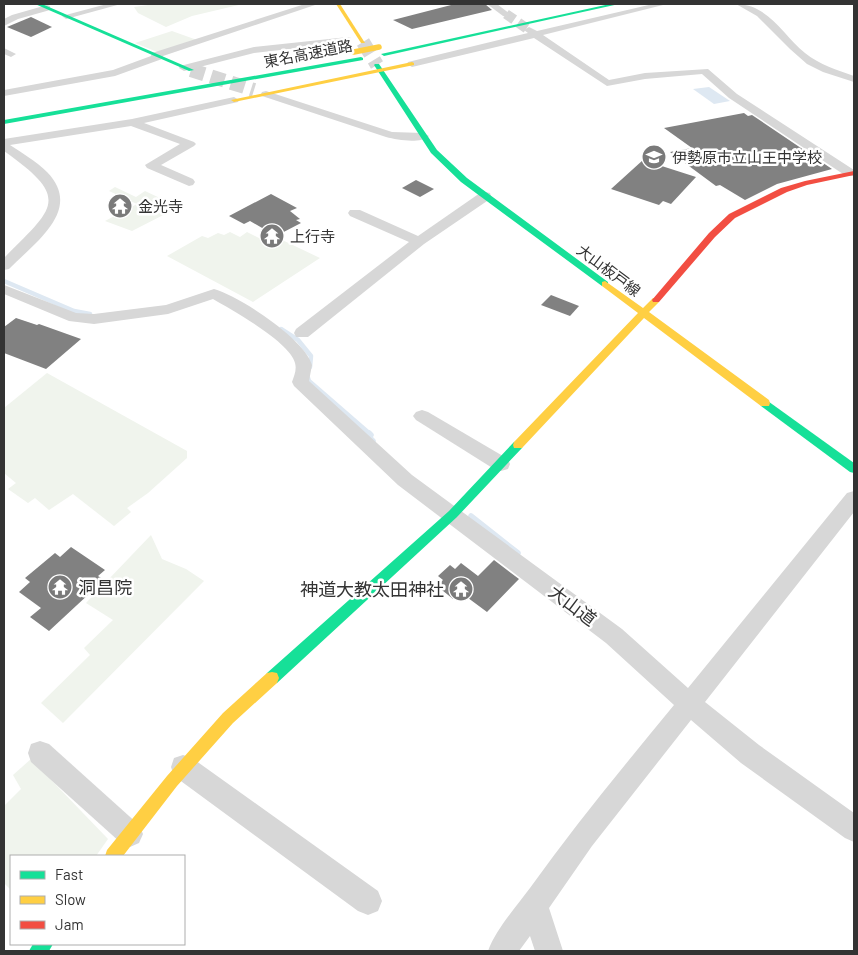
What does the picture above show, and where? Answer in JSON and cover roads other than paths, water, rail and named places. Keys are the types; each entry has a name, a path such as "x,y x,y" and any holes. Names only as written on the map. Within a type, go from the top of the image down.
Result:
{"main road":[{"path":"342,4 363,42"},
{"name":"東名高速道路","path":"382,50 582,4"},
{"name":"東名高速道路","path":"4,122 616,4"},
{"path":"43,6 188,69"},
{"name":"東名高速道路","path":"4,112 358,55"},
{"path":"234,100 379,68 412,64"},
{"name":"大山板戸線","path":"379,68 423,136 447,166 643,315 854,470"},
{"path":"254,90 266,94"},
{"path":"114,855 183,767 254,694 453,514 643,315 712,234 732,216 784,190 805,183 852,173"}],"street":[{"path":"66,16 117,4"},
{"path":"4,93 115,73 253,22 314,4"},
{"path":"491,4 506,14"},
{"path":"412,64 533,32 663,4"},
{"path":"740,4 758,11 788,44 811,62 854,79"},
{"path":"4,23 43,6"},
{"path":"533,32 607,83 645,76 704,71 733,96 852,173"},
{"path":"188,69 254,50 348,40"},
{"path":"266,94 390,135 403,137 423,136"},
{"path":"4,142 132,122 234,100"},
{"path":"132,122 190,144 151,165 189,182"},
{"path":"4,146 41,171 52,185 56,200 55,212 49,220 4,266"},
{"path":"295,339 419,242 485,196"},
{"path":"355,212 419,242"},
{"path":"4,289 74,318 94,319 168,309 214,294 295,339 304,369 300,382 390,467 453,514"},
{"path":"422,416 501,464"},
{"path":"502,951 583,836 854,498"},
{"name":"大山道","path":"453,514 614,636 688,703"},
{"path":"688,703 750,754 854,829"},
{"path":"40,753 130,834"},
{"path":"183,767 368,901"},
{"path":"534,904 550,951"}],"waterway":[{"path":"4,281 74,311 90,314"},
{"path":"281,329 298,340 311,356 310,367"},
{"path":"307,375 309,381 370,434"},
{"path":"370,434 369,437 373,441"},
{"path":"471,516 518,553"}],"tunnel":[{"path":"506,14 529,30"},
{"path":"363,42 377,65"},
{"path":"191,70 254,90"}],"place":[{"name":"伊勢原市立山王中学校","path":"654,157"},
{"name":"金光寺","path":"120,206"},
{"name":"上行寺","path":"272,236"},
{"name":"洞昌院","path":"60,587"},
{"name":"神道大教太田神社","path":"461,589"}]}
